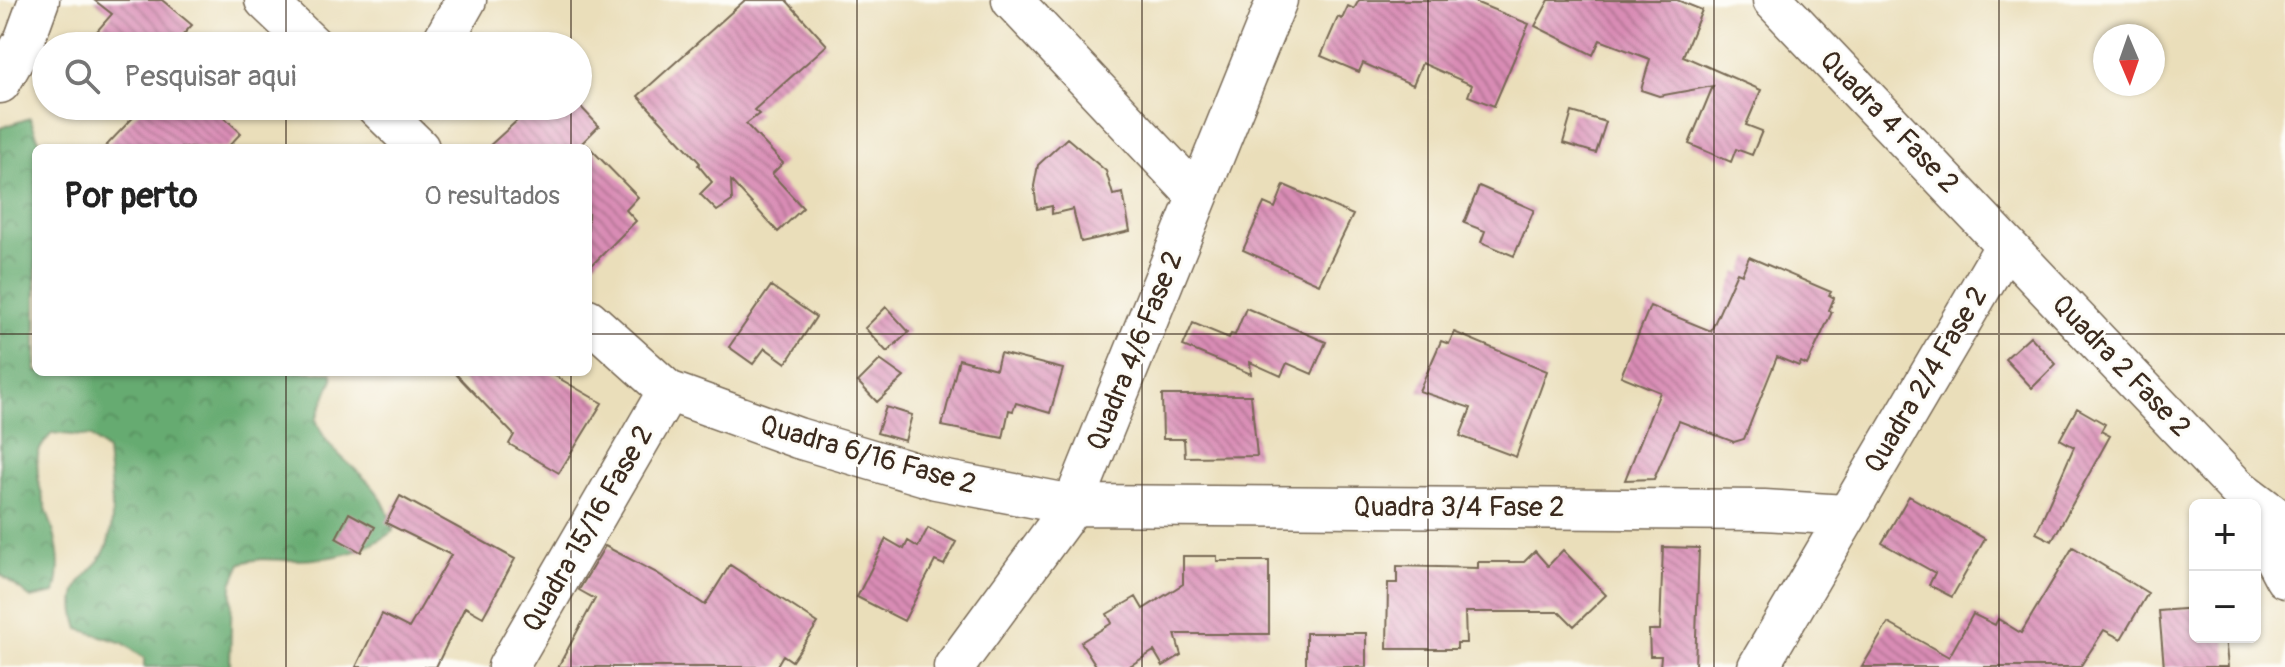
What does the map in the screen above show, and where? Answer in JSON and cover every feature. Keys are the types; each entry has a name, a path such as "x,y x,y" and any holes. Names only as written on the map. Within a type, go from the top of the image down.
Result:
{"street":[{"path":"0,83 24,41 39,0"},
{"path":"265,0 298,32"},
{"path":"448,32 466,0"},
{"path":"1012,0 1197,196"},
{"name":"Quadra 4/6 Fase 2","path":"954,667 1073,505 1277,0"},
{"name":"Quadra 4 Fase 2","path":"1773,0 2006,245"},
{"name":"Quadra 2 Fase 2","path":"2006,245 2240,499"},
{"name":"Quadra 2/4 Fase 2","path":"1758,667 2006,245"},
{"path":"592,323 668,391"},
{"name":"Quadra 6/16 Fase 2","path":"668,391 798,438 936,479 1073,505"},
{"name":"Quadra 15/16 Fase 2","path":"508,667 668,391"},
{"name":"Quadra 3/4 Fase 2","path":"1073,505 1764,510 1846,515"},
{"name":"Quadra 2 Fase 2","path":"2261,512 2285,524"},
{"name":"Quadra 2 Fase 2","path":"2261,533 2285,578"}],"green space":[{"path":"30,118 40,144 32,144 32,376 332,376 316,419 333,449 378,494 393,531 369,546 342,555 241,563 232,584 230,667 144,667 144,658 123,643 79,629 75,597 78,587 104,552 112,518 107,451 91,437 52,433 38,455 40,489 58,554 59,573 55,593 31,598 0,574 0,128"}],"building":[{"path":"94,0 162,0 192,25 186,32 96,32 112,14"},
{"path":"745,0 786,0 827,45 754,110 759,114 746,124 783,163 772,174 803,208 778,232 731,181 732,201 717,211 700,194 712,182 698,165 700,163 638,96"},
{"path":"1359,0 1470,0 1529,24 1494,106 1468,96 1472,85 1422,63 1413,85 1363,63 1359,72 1321,56 1338,17 1342,19 1348,6 1354,9"},
{"path":"1549,0 1677,0 1702,10 1683,56 1761,90 1746,125 1762,131 1752,155 1736,149 1731,162 1689,144 1713,86 1659,96 1641,90 1650,59 1600,40 1593,55 1535,26"},
{"path":"1572,112 1606,122 1596,153 1563,143"},
{"path":"592,119 599,126 581,144 491,144 518,120"},
{"path":"131,120 227,120 241,133 231,144 108,144"},
{"path":"1067,138 1106,171 1113,195 1123,193 1130,231 1081,242 1073,209 1052,214 1052,206 1037,209 1034,186 1038,165"},
{"path":"592,150 638,197 626,210 636,221 592,265"},
{"path":"1284,185 1353,215 1319,284 1243,250 1264,203 1275,208"},
{"path":"1479,186 1534,210 1514,256 1481,242 1485,231 1464,223"},
{"path":"1749,257 1831,292 1829,295 1834,298 1829,310 1832,312 1807,365 1801,362 1799,366 1777,357 1744,439 1734,442 1679,421 1654,479 1625,480 1660,392 1621,376 1650,306 1711,331 1737,272 1742,274"},
{"path":"771,286 816,317 786,363 765,348 753,364 729,347"},
{"path":"886,307 909,332 887,352 865,328"},
{"path":"1246,308 1326,342 1312,374 1287,363 1281,376 1250,362 1251,374 1183,346 1193,323 1229,338 1231,334 1235,335"},
{"path":"1454,332 1547,371 1516,457 1460,436 1471,408 1419,391 1441,341 1449,344"},
{"path":"2030,336 2056,364 2032,388 2005,359"},
{"path":"1000,353 1063,369 1050,413 1016,403 1013,411 1009,410 1003,438 942,426 959,359 996,369"},
{"path":"880,360 904,377 877,402 858,382"},
{"path":"458,376 555,376 602,403 559,473 509,444 514,435"},
{"path":"1162,395 1251,395 1257,456 1185,457 1184,439 1163,439"},
{"path":"886,407 912,415 905,441 877,433"},
{"path":"2077,408 2105,424 2101,431 2110,436 2052,541 2036,533 2074,447 2060,439"},
{"path":"400,496 515,559 483,617 465,607 436,667 356,667 382,614 409,628 451,555 386,523"},
{"path":"1909,496 1985,539 1952,597 1929,585 1935,573 1882,543"},
{"path":"349,513 375,527 361,552 336,538"},
{"path":"928,528 956,542 944,565 935,561 904,621 857,597 886,539 904,549 908,541 918,547"},
{"path":"605,546 657,573 705,605 730,565 818,623 792,661 783,655 776,667 558,667 595,599 579,590"},
{"path":"1663,547 1699,548 1695,667 1660,667 1661,656 1650,656 1649,630 1660,630"},
{"path":"2073,547 2148,593 2121,639 2104,630 2080,667 1862,667 1888,623 1949,657 1973,614 1995,625 1998,619 2021,633"},
{"path":"1563,550 1606,595 1574,626 1560,612 1465,612 1466,643 1457,643 1457,649 1387,649 1388,583 1397,583 1397,566 1478,568 1478,562 1524,562 1535,551 1548,566"},
{"path":"1183,556 1217,556 1217,561 1269,561 1269,634 1175,634 1181,655 1163,666 1154,651 1128,667 1097,667 1081,642 1112,623 1107,614 1136,597 1143,609 1183,584"},
{"path":"2189,608 2189,643 2226,643 2228,667 2164,667 2159,611"},
{"path":"1306,633 1366,633 1366,667 1306,667"}]}
